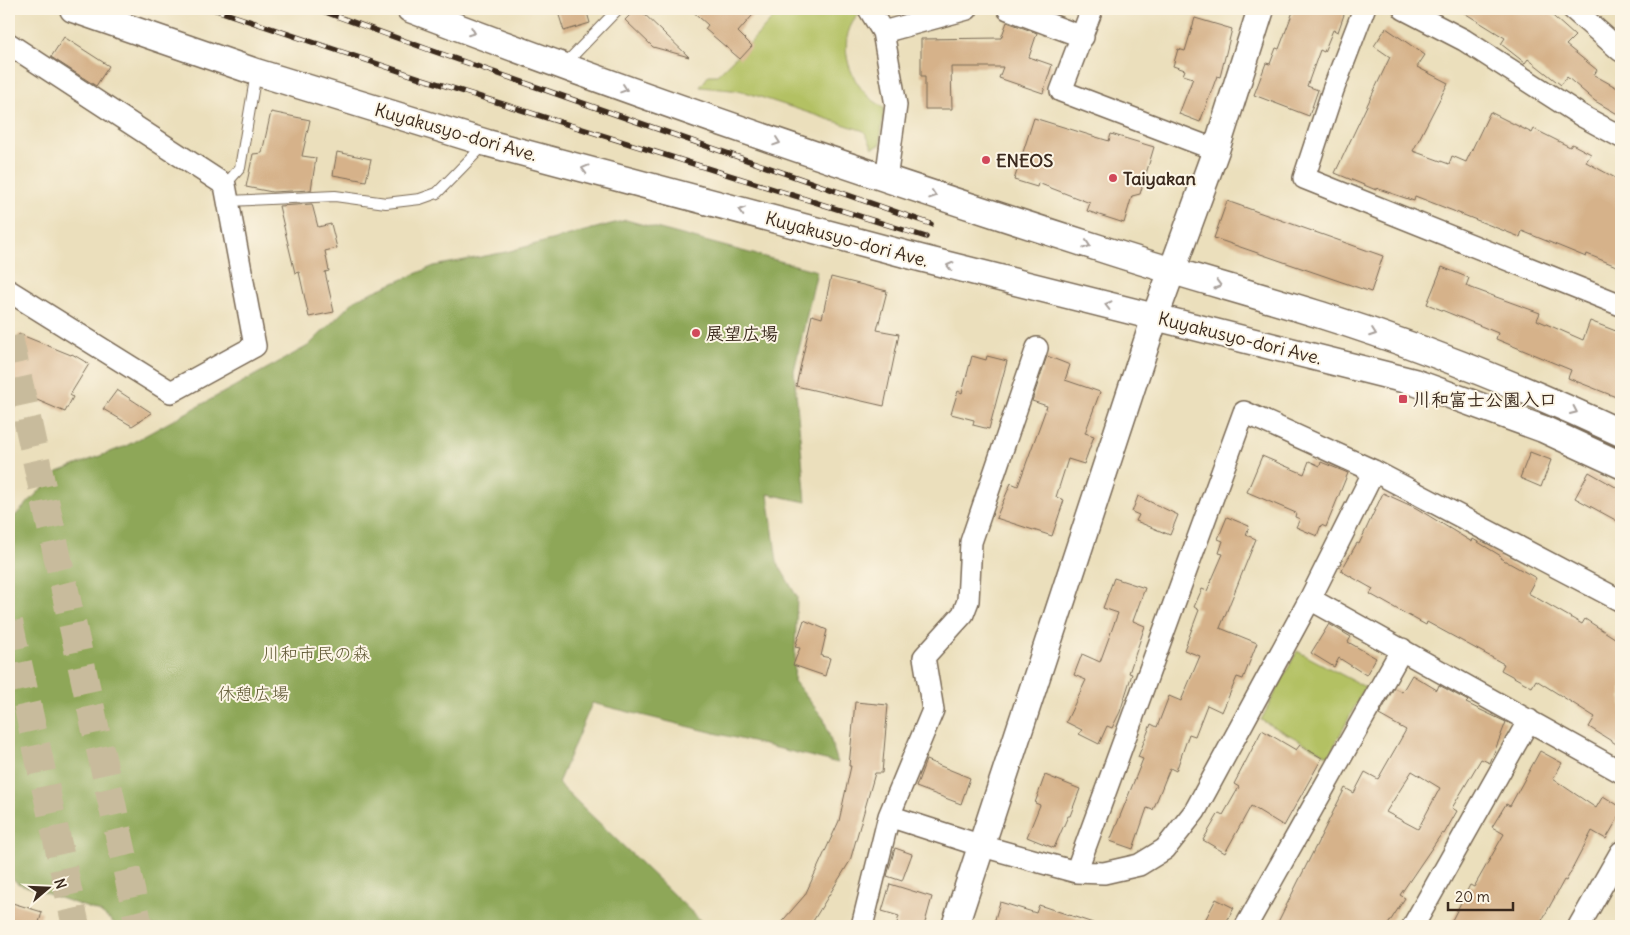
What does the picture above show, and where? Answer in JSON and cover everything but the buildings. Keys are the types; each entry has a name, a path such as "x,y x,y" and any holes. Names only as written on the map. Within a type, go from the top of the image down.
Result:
{"street":[{"name":"Kuyakusyo-dori Ave.","path":"73,9 256,72 487,143 910,256 1414,382 1543,430 1621,465"},
{"path":"410,9 562,67 886,180 1171,272 1323,315 1438,356 1566,408 1621,434"},
{"path":"869,9 883,32 896,105 886,180"},
{"path":"883,32 968,9"},
{"path":"1008,9 1083,37"},
{"path":"1092,9 1061,91 1216,150"},
{"path":"955,926 1155,316 1216,150 1262,9"},
{"path":"1364,9 1333,90 1304,178 1555,276 1621,305"},
{"path":"1404,9 1464,40 1582,116 1621,137"},
{"path":"1573,9 1621,51"},
{"path":"9,44 227,193 255,346 171,392 9,291"},
{"path":"862,926 889,816 932,710 924,657 928,649 963,614 968,602 971,542 1037,348"},
{"path":"1076,872 1244,412 1374,471 1621,601"},
{"path":"889,816 982,846 1076,872 1104,874 1139,865 1165,848 1195,811 1310,599 1374,471"},
{"path":"1310,599 1621,772"},
{"path":"1246,926 1402,649"},
{"path":"1413,926 1529,720"},
{"path":"1579,926 1621,852"}],"lane":[{"path":"562,67 618,9"},
{"path":"256,72 240,168 227,193 335,196 386,204 420,199 437,193 487,143"}],"green space":[{"path":"781,9 856,9 859,14 852,23 848,33 846,43 847,54 849,64 858,84 867,95 884,108 880,145 873,148 864,131 742,91 700,87 709,75 717,75"},
{"name":"川和市民の森","path":"626,220 817,271 794,371 806,502 768,494 777,562 797,597 794,681 824,719 838,763 592,703 558,783 706,926 118,926 100,912 17,883 9,874 9,522 58,472 126,446 308,346 356,299 434,266 506,252"},
{"path":"1297,651 1365,687 1329,756 1261,720"}],"tunnel":[{"path":"9,337 139,926"},
{"path":"9,622 76,926"}],"railway":[{"path":"213,9 420,78 926,237"},
{"path":"317,9 931,224"}],"place":[{"name":"ENEOS","path":"986,160"},
{"name":"Taiyakan","path":"1113,178"},
{"name":"展望広場","path":"696,333"},
{"name":"川和富士公園入口","path":"1403,399"}],"park label":[{"name":"休憩広場","path":"253,693"}]}
